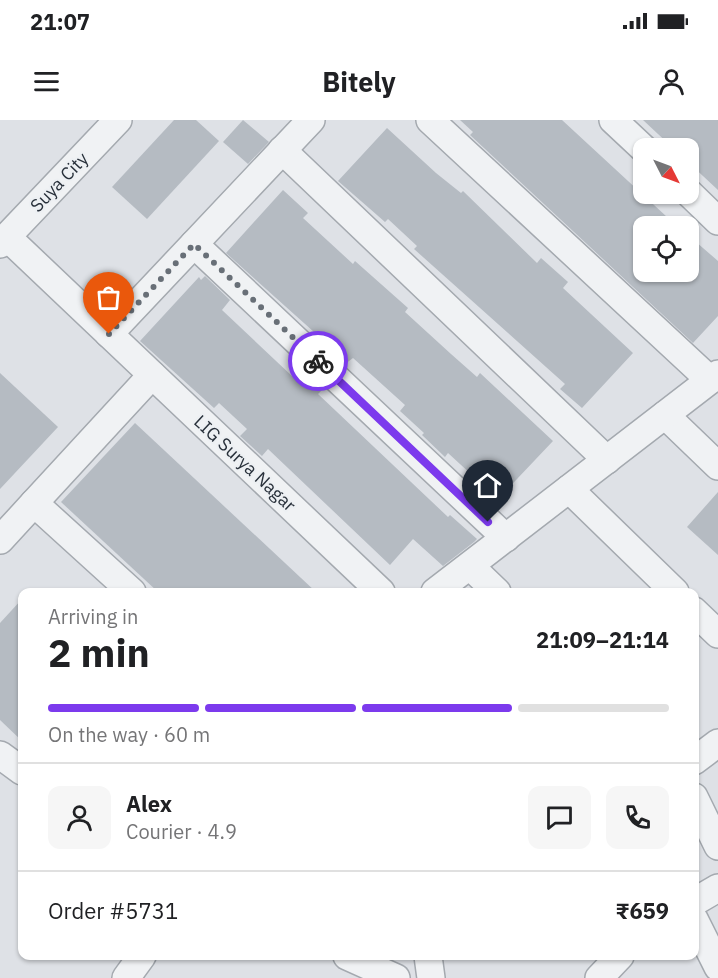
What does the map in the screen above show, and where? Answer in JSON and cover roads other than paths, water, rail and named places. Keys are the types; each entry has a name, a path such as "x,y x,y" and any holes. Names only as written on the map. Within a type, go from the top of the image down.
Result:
{"street":[{"path":"109,334 311,120"},
{"path":"430,120 714,377 440,588"},
{"path":"613,120 633,139"},
{"name":"Suya City","path":"3,240 104,125"},
{"path":"282,150 607,460"},
{"path":"699,203 718,221"},
{"name":"LIG Surya Nagar","path":"3,240 109,334 377,588"},
{"path":"194,244 506,538"},
{"path":"0,540 152,375"},
{"path":"665,415 718,466"},
{"path":"570,489 671,588"},
{"path":"34,503 128,588"},
{"path":"470,566 493,588"},
{"path":"699,616 718,634"},
{"path":"699,757 718,743"},
{"path":"0,755 18,768"},
{"path":"699,807 718,846"},
{"path":"699,899 718,888"},
{"path":"699,929 718,967"},
{"path":"126,978 139,960"},
{"path":"356,960 396,978"},
{"path":"429,960 431,978"},
{"path":"599,978 616,960"}]}
